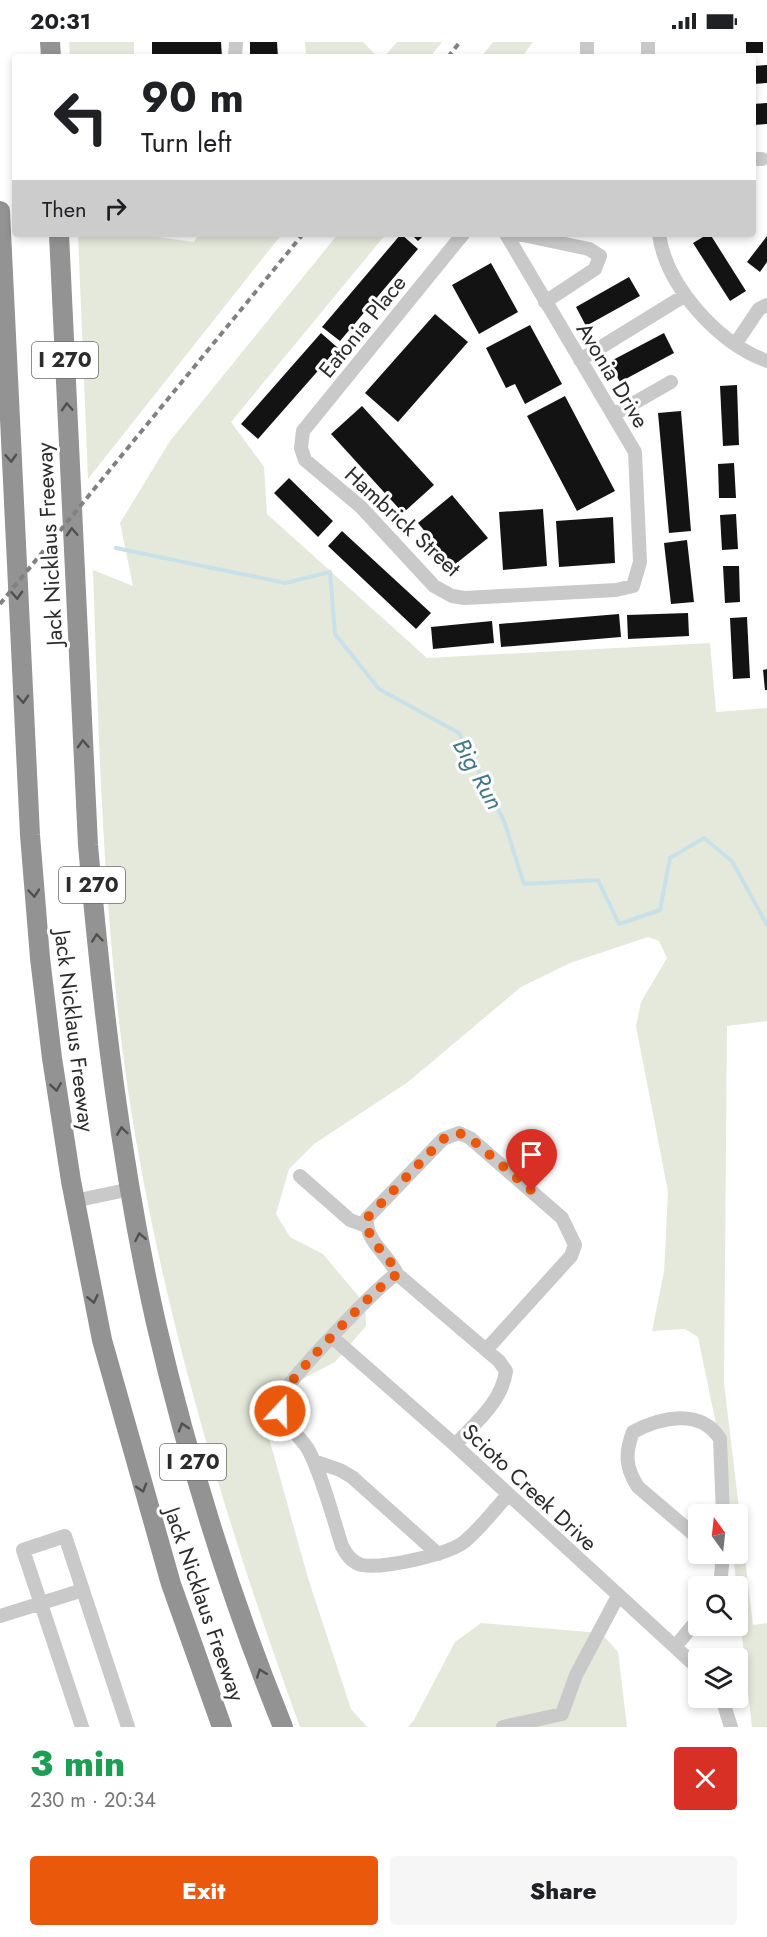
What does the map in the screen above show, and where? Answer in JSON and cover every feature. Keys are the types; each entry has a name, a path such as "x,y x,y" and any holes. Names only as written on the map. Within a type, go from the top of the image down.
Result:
{"highway":[{"name":"Jack Nicklaus Freeway","path":"0,211 31,857 52,1058 74,1201 102,1340 136,1470 171,1584 222,1727"},
{"name":"Jack Nicklaus Freeway","path":"59,237 88,845 102,988 131,1189 156,1322 177,1407 226,1574 283,1727"}],"street":[{"name":"Eatonia Place","path":"301,448 303,431 461,237"},
{"name":"Avonia Drive","path":"508,237 635,452 639,562 633,586"},
{"path":"532,237 590,249 600,256 595,269 545,302"},
{"path":"659,237 661,248 684,296 696,310 736,343 767,361"},
{"path":"580,360 684,296"},
{"path":"736,343 759,309 767,305"},
{"path":"613,415 671,382"},
{"name":"Hambrick Street","path":"301,448 305,460 361,507 435,586 452,596 465,598 616,591 633,586"},
{"path":"455,1445 497,1398 504,1386 506,1371 486,1350 398,1274 392,1262 369,1234 366,1226 367,1218 443,1139 459,1133 470,1138 562,1218 575,1245 571,1256 486,1350"},
{"path":"300,1176 350,1220 366,1226"},
{"path":"74,1201 131,1189"},
{"path":"398,1274 332,1337 286,1389 281,1401 280,1411 308,1448 314,1461 342,1546 354,1562 362,1565 382,1565 438,1554 464,1541 508,1495"},
{"name":"Scioto Creek Drive","path":"332,1337 455,1445 688,1659"},
{"path":"688,1530 638,1487 631,1476 626,1451 633,1432 663,1419 700,1420 714,1429 720,1439 723,1504"},
{"path":"314,1461 340,1470 351,1477 438,1554"},
{"path":"82,1727 23,1550 65,1536 128,1727"},
{"path":"0,1616 83,1590"},
{"path":"503,1727 563,1720 576,1675 618,1596"},
{"path":"675,1647 688,1631"},
{"path":"725,1708 731,1727"}],"shaded area":[{"path":"69,42 134,42 134,54 70,54"},
{"path":"305,42 363,42 375,54 306,54"},
{"path":"397,42 442,42 432,54 387,54"},
{"path":"493,42 533,42 524,54 483,54"},
{"path":"78,237 157,237 194,242 197,237 280,237 88,479"},
{"path":"336,237 384,237 231,422 264,467 267,514 427,658 710,643 716,712 767,708 767,1021 727,1026 724,1383 738,1504 727,1504 720,1444 698,1337 685,1329 652,1331 664,1272 668,1192 636,1026 641,1002 667,958 659,941 648,937 570,963 521,987 408,1082 314,1144 289,1169 276,1214 290,1237 323,1254 365,1304 366,1326 335,1362 259,1402 308,1578 351,1709 367,1727 300,1727 221,1493 177,1334 158,1253 128,1091 113,961 103,831 93,570 133,586 120,523 170,441"},
{"path":"734,1564 746,1564 747,1576 735,1576"},
{"path":"748,1583 753,1625 767,1623 767,1727 752,1727 748,1691 748,1648 743,1648 742,1636 748,1636"},
{"path":"481,1623 601,1633 618,1652 627,1727 408,1727 414,1720 455,1642"}],"building":[{"path":"152,42 221,42 222,54 152,54"},
{"path":"250,42 277,42 278,54 250,54"},
{"path":"746,42 763,42 763,53 746,53"},
{"path":"767,65 767,83 756,84 756,66"},
{"path":"767,103 767,124 756,125 756,104"},
{"path":"767,236 767,262 760,272 747,262"},
{"path":"398,237 404,237 418,249 340,341 322,327"},
{"path":"703,237 712,237 746,291 730,301 693,243"},
{"path":"491,263 518,312 479,334 452,285"},
{"path":"629,277 640,296 586,326 576,307"},
{"path":"435,314 468,342 398,422 365,393"},
{"path":"530,325 562,384 525,404 515,384 506,388 486,348"},
{"path":"321,333 338,348 258,439 241,424"},
{"path":"664,333 674,353 620,382 609,362"},
{"path":"737,385 739,445 723,446 720,386"},
{"path":"565,396 615,491 577,511 527,416"},
{"path":"362,406 434,485 403,513 331,434"},
{"path":"681,411 691,531 669,533 658,413"},
{"path":"734,463 736,498 719,498 718,464"},
{"path":"289,478 333,521 318,537 274,493"},
{"path":"452,495 488,538 453,566 418,523"},
{"path":"543,509 547,566 503,570 499,512"},
{"path":"736,514 738,549 722,550 720,515"},
{"path":"613,517 615,563 559,567 556,521"},
{"path":"342,531 431,613 416,629 328,546"},
{"path":"687,540 694,602 671,604 664,543"},
{"path":"723,566 739,566 740,602 725,603"},
{"path":"688,613 689,636 628,639 627,615"},
{"path":"619,614 621,637 501,647 499,624"},
{"path":"747,617 750,678 733,679 730,618"},
{"path":"492,621 494,643 433,649 431,627"},
{"path":"767,669 767,690 765,690 763,670"}],"waterway":[{"name":"Big Run","path":"116,548 285,583 330,572 335,634 379,689 459,733 504,821 524,884 598,880 619,924 660,910 670,858 704,838 732,861 767,925"}],"railway":[{"path":"450,54 460,42"},
{"path":"0,604 301,237"}],"route":[{"path":"280,1411 286,1389 332,1337 392,1277 398,1274 392,1262 369,1234 366,1226 367,1218 443,1139 459,1133 470,1138 532,1191"}]}
